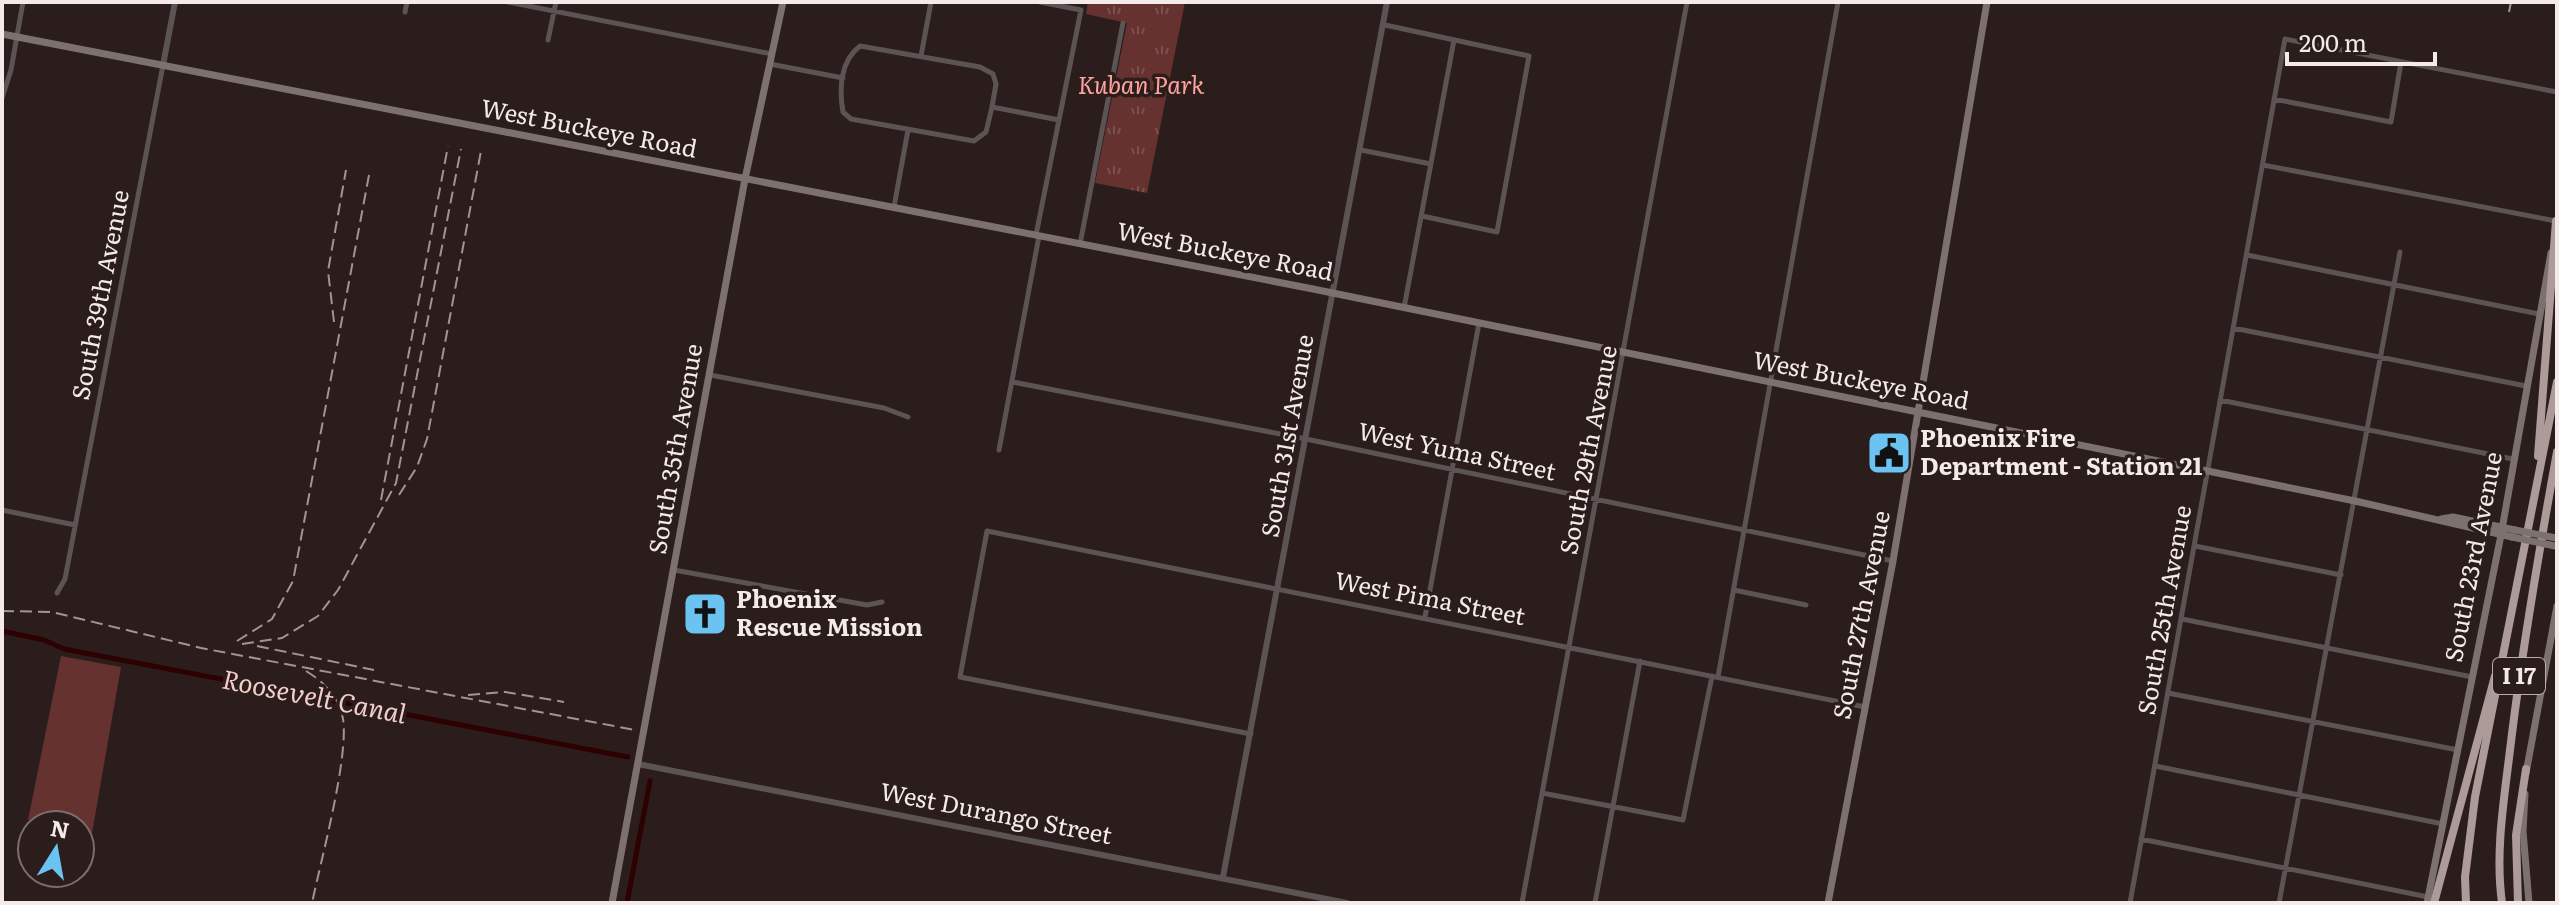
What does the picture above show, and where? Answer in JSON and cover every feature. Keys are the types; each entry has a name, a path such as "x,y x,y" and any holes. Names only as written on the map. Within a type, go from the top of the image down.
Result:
{"highway":[{"path":"2536,492 2557,220"},
{"name":"I 17","path":"2466,903 2470,829 2557,382"},
{"name":"I 17","path":"2502,903 2501,832 2514,722 2530,598 2557,452"},
{"path":"2430,901 2490,688 2505,653"},
{"path":"2518,903 2516,835 2520,792 2526,769"}],"main road":[{"name":"South 35th Avenue","path":"612,903 745,179 783,2"},
{"name":"South 27th Avenue","path":"1828,903 1893,561 1987,2"},
{"name":"West Buckeye Road","path":"2,34 1333,293 2439,519 2453,517 2556,542"},
{"name":"South 23rd Avenue","path":"2430,901 2557,220"},
{"path":"2529,903 2523,831 2526,769 2557,606"}],"street":[{"path":"2,98 23,2"},
{"name":"South 39th Avenue","path":"57,593 65,579 175,2"},
{"path":"405,12 407,2"},
{"path":"508,2 772,54"},
{"path":"548,40 556,2"},
{"path":"920,57 931,2"},
{"path":"999,450 1081,10 1040,2"},
{"name":"South 31st Avenue","path":"1223,877 1387,2"},
{"name":"South 29th Avenue","path":"1522,903 1687,2"},
{"path":"1542,793 1683,820 1734,590 1838,2"},
{"path":"1080,244 1123,23"},
{"path":"1385,25 1529,56 1497,232 1422,216"},
{"name":"South 25th Avenue","path":"2130,903 2285,39 2401,62"},
{"path":"1404,308 1454,40"},
{"path":"860,46 920,57 980,67 993,74 996,84 986,132 974,141 851,119 843,112 843,78 849,54 860,46"},
{"path":"2274,99 2391,122 2401,62 2557,92"},
{"path":"770,64 843,78"},
{"path":"992,107 1059,120"},
{"path":"894,207 908,130"},
{"path":"1361,150 1431,164"},
{"path":"2263,165 2557,220"},
{"path":"2279,903 2400,252"},
{"path":"2247,255 2539,314"},
{"path":"1425,617 1479,323"},
{"path":"2233,328 2526,386"},
{"path":"710,375 884,408 908,417"},
{"name":"West Yuma Street","path":"1013,382 1306,439 1893,561"},
{"path":"2220,400 2513,459"},
{"path":"2,510 75,525"},
{"name":"West Pima Street","path":"1251,734 960,677 987,531 1276,586 1865,707"},
{"path":"2195,546 2341,575"},
{"path":"674,570 867,605 882,602"},
{"path":"1734,590 1806,605"},
{"path":"2182,619 2472,677"},
{"path":"1595,903 1640,661"},
{"path":"2168,693 2458,750"},
{"name":"West Durango Street","path":"638,764 1347,903"},
{"path":"2155,766 2443,824"},
{"path":"2141,839 2430,901"}],"green space":[{"name":"Kuban Park","path":"1088,2 1185,2 1147,193 1095,183 1127,23 1086,14"},
{"path":"61,656 121,667 96,810 30,809"}],"waterway":[{"name":"Roosevelt Canal","path":"2,631 44,640 64,649 628,757"},
{"name":"Roosevelt Canal","path":"627,903 650,781"}],"railway":[{"path":"2509,12 2511,2"},
{"path":"381,500 448,146"},
{"path":"242,644 282,638 318,616 338,590 396,483 461,149"},
{"path":"399,495 417,467 427,439 481,151"},
{"path":"334,322 328,271 346,170"},
{"path":"237,641 272,619 293,581 369,175"},
{"path":"2,611 52,612 201,648 635,730"},
{"path":"257,646 374,670"},
{"path":"306,671 325,685 334,697 341,711 344,736 338,783 312,903"},
{"path":"468,695 505,692 564,702"}],"place":[{"name":"Phoenix Fire Department - Station 21","path":"1889,453"},
{"name":"Phoenix Rescue Mission","path":"705,614"}]}
